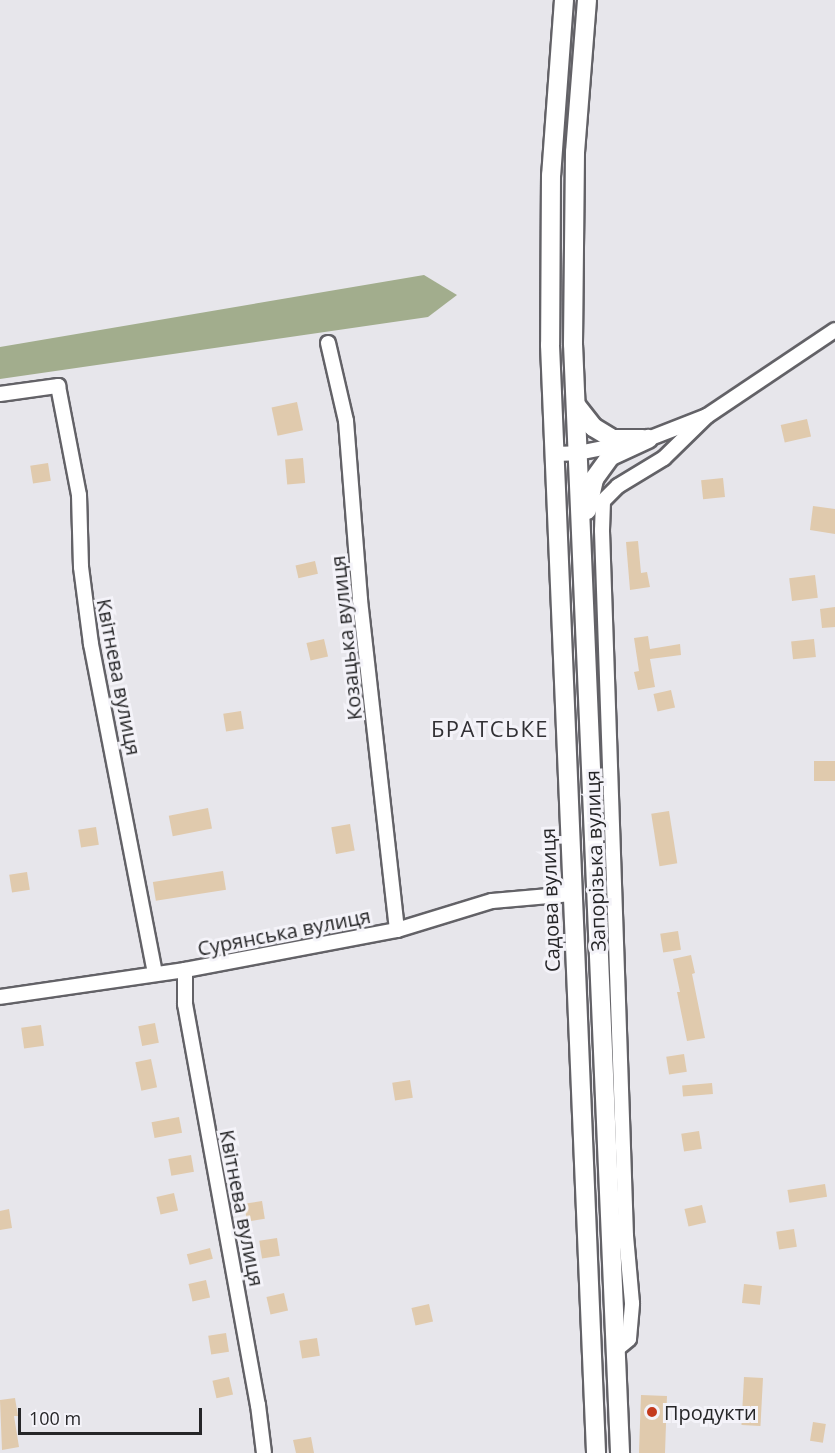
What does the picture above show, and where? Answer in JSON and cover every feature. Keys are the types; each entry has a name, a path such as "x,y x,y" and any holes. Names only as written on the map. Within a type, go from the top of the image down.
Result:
{"main road":[{"name":"Садова вулиця","path":"564,0 551,175 550,345 596,1453"},
{"path":"586,0 575,152 573,344 620,1453"},
{"path":"576,405 593,427 613,439 648,439"},
{"path":"582,534 594,479 611,456 648,439"}],"street":[{"path":"554,454 578,448 648,439 707,416 835,330"},
{"name":"Козацька вулиця","path":"328,343 346,421 360,600 397,930"},
{"name":"Квітнева вулиця","path":"0,394 57,386 79,495 81,567 90,644 155,973"},
{"name":"Запорізька вулиця","path":"615,1350 629,1339 632,1304 626,1224 602,530 603,501 618,486 664,458 707,416"},
{"name":"Сурянська вулиця","path":"0,997 185,970 397,930 492,901 572,894"},
{"name":"Квітнева вулиця","path":"185,970 185,1004 241,1306 264,1453"}],"green space":[{"path":"424,275 457,295 428,317 0,379 0,347"}],"building":[{"path":"297,402 303,430 278,436 272,407"},
{"path":"807,419 811,437 785,443 781,425"},
{"path":"303,458 305,483 287,484 285,460"},
{"path":"48,463 51,481 33,484 30,466"},
{"path":"723,478 725,497 703,499 701,480"},
{"path":"813,506 835,509 835,534 810,530"},
{"path":"638,541 641,573 647,572 650,587 630,590 626,542"},
{"path":"315,561 318,574 298,578 296,565"},
{"path":"815,575 818,598 792,601 789,578"},
{"path":"835,607 835,627 822,628 820,609"},
{"path":"648,636 650,649 680,644 681,655 650,659 655,687 638,690 634,672 639,671 634,638"},
{"path":"324,639 328,657 311,661 306,643"},
{"path":"814,639 816,657 793,659 791,641"},
{"path":"671,690 675,708 658,712 653,694"},
{"path":"241,711 244,729 226,732 223,714"},
{"path":"814,761 835,761 835,781 814,781"},
{"path":"208,808 212,829 173,836 169,816"},
{"path":"669,811 677,863 660,866 651,814"},
{"path":"350,824 355,851 336,854 331,827"},
{"path":"96,827 99,845 81,848 78,830"},
{"path":"223,871 226,890 156,901 153,882"},
{"path":"27,872 30,890 12,893 9,875"},
{"path":"678,931 681,950 663,953 660,934"},
{"path":"691,955 695,973 692,974 705,1038 687,1041 673,959"},
{"path":"155,1023 159,1043 142,1046 138,1026"},
{"path":"41,1025 44,1046 24,1049 21,1028"},
{"path":"684,1054 687,1072 669,1075 666,1057"},
{"path":"151,1059 157,1087 141,1091 135,1062"},
{"path":"410,1080 413,1098 395,1101 392,1083"},
{"path":"712,1083 713,1094 683,1097 682,1086"},
{"path":"179,1117 182,1133 155,1138 152,1122"},
{"path":"699,1131 702,1149 684,1152 681,1134"},
{"path":"191,1155 194,1172 171,1176 168,1159"},
{"path":"825,1184 827,1197 790,1203 787,1190"},
{"path":"174,1193 178,1211 161,1215 156,1197"},
{"path":"262,1201 265,1219 247,1222 244,1204"},
{"path":"702,1205 706,1223 689,1227 684,1209"},
{"path":"9,1209 12,1228 0,1230 0,1211"},
{"path":"794,1229 797,1247 779,1250 776,1232"},
{"path":"277,1238 280,1256 262,1259 259,1241"},
{"path":"210,1248 213,1259 190,1265 187,1254"},
{"path":"206,1280 210,1298 193,1302 188,1284"},
{"path":"744,1284 762,1286 760,1305 742,1303"},
{"path":"284,1293 288,1311 271,1315 266,1297"},
{"path":"429,1304 433,1322 416,1326 411,1308"},
{"path":"226,1333 229,1352 211,1355 208,1336"},
{"path":"317,1338 320,1356 302,1359 299,1341"},
{"path":"229,1377 233,1395 216,1398 212,1381"},
{"path":"744,1377 763,1378 760,1426 741,1425"},
{"path":"641,1395 667,1396 665,1453 639,1453"},
{"path":"15,1398 18,1416 14,1416 19,1447 2,1450 0,1400"},
{"path":"813,1422 826,1424 823,1443 810,1441"},
{"path":"311,1437 314,1453 296,1453 293,1440"}],"place":[{"name":"Продукти","path":"652,1412"}],"district":[{"name":"БРАТСЬКЕ","path":"490,729"}]}
